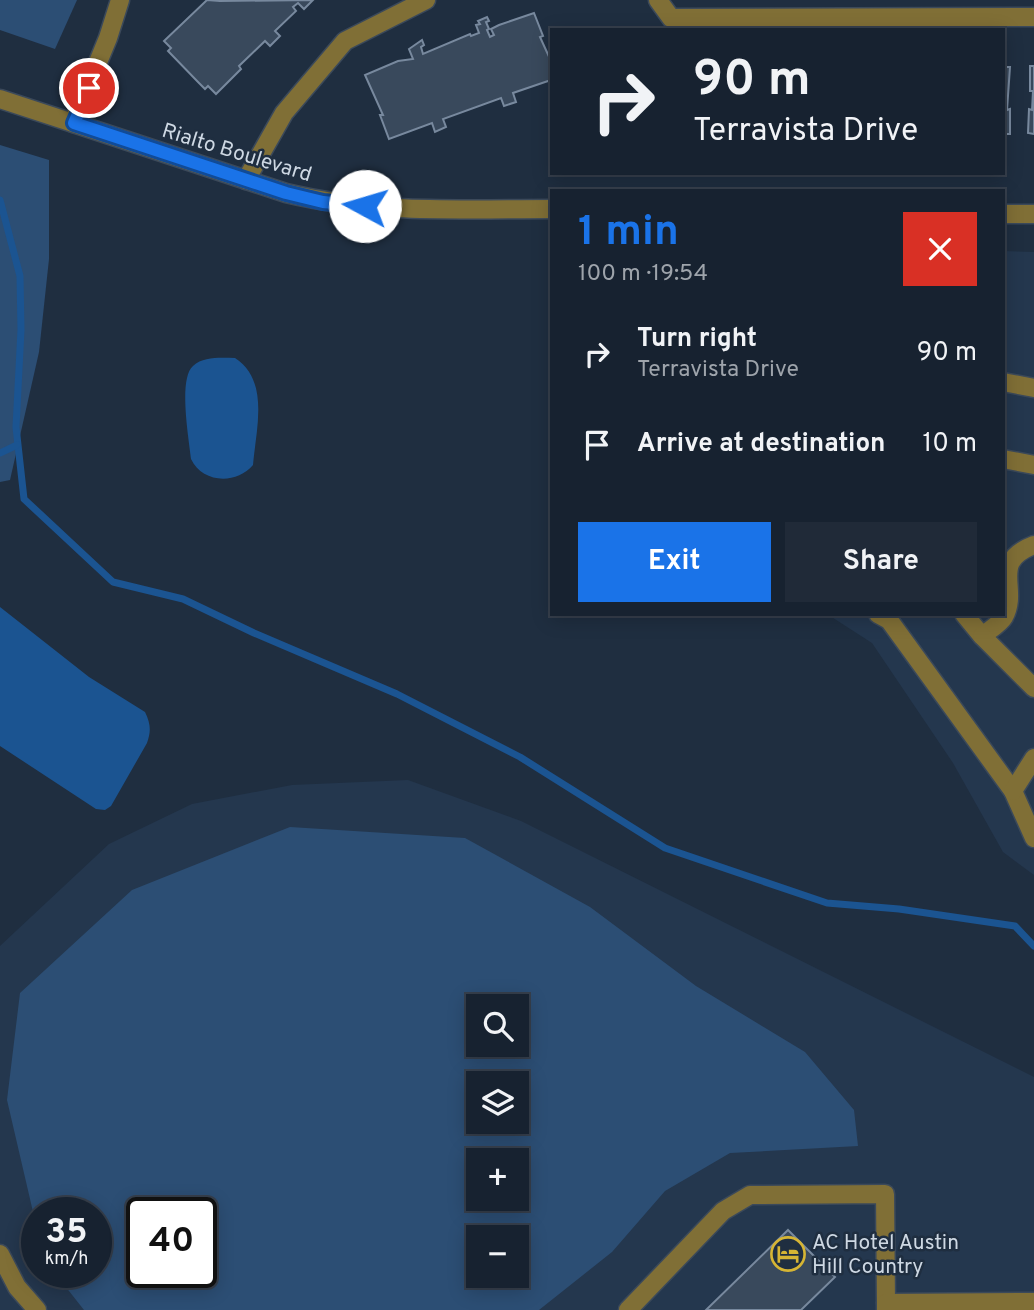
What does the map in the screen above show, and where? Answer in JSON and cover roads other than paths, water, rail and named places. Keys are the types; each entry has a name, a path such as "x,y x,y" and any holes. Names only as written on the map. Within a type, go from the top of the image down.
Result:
{"street":[{"path":"74,123 120,0"},
{"path":"246,180 284,113 345,41 426,0"},
{"path":"658,0 671,18 803,24 1034,17"},
{"name":"Rialto Boulevard","path":"0,99 246,180 323,202 417,209 550,209"},
{"path":"1005,214 1034,214"},
{"path":"1005,382 1034,388"},
{"path":"1005,459 1034,465"},
{"path":"1005,611 1008,601 1007,567 1019,552 1034,545"},
{"path":"882,616 889,620 1013,791 1034,838"},
{"path":"966,616 1034,688"},
{"path":"982,636 1004,616"},
{"path":"1013,791 1034,758"},
{"path":"628,1310 723,1211 750,1195 885,1194 886,1306 1034,1302"},
{"path":"0,1254 17,1287 37,1310"}],"waterway":[{"path":"0,200 20,276 21,330 16,427 24,499 113,582 183,599 254,633 397,694 520,757 665,848 827,903 899,909 1015,926 1034,946"},
{"path":"0,453 17,445"}],"place":[{"name":"AC Hotel Austin Hill Country","path":"788,1254"}]}
